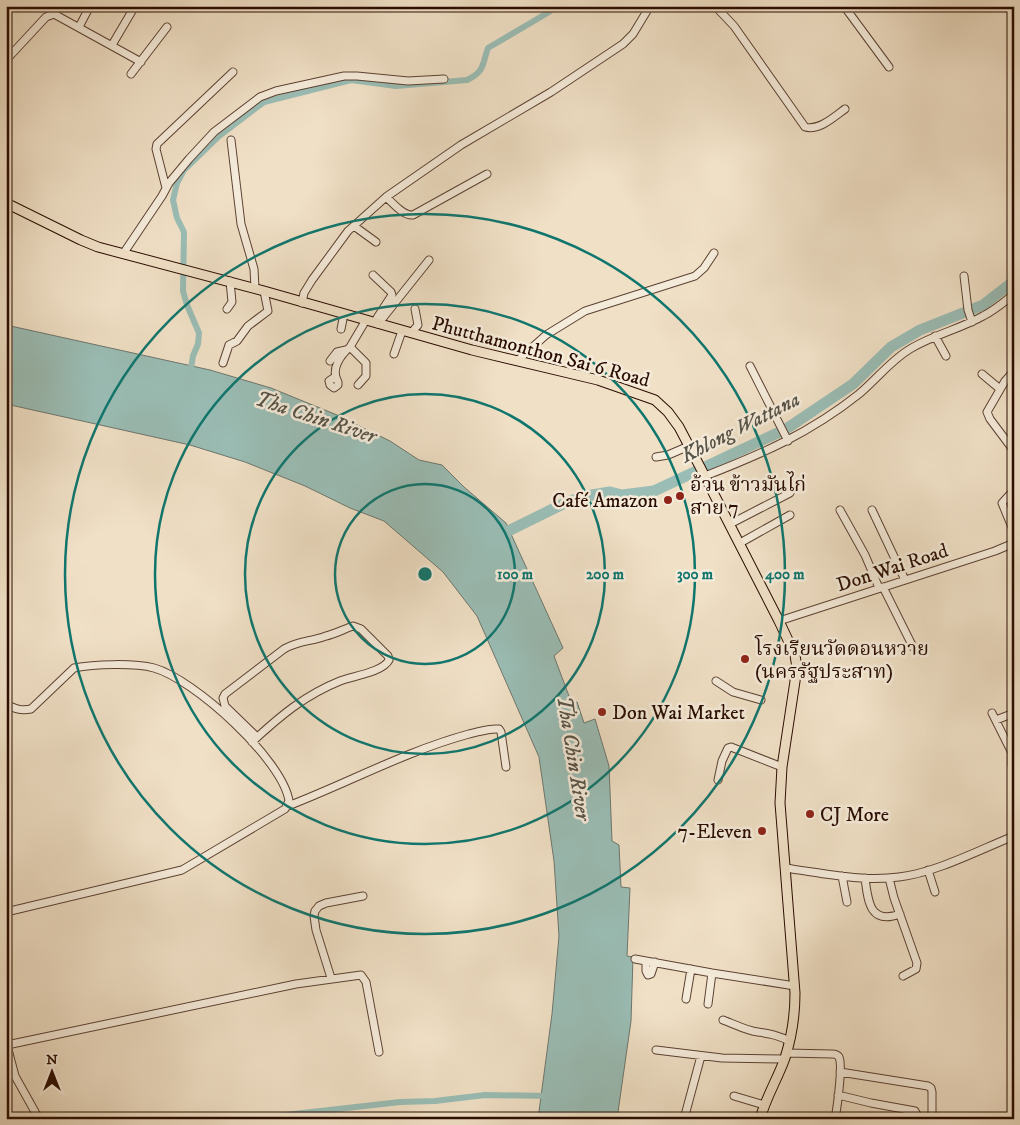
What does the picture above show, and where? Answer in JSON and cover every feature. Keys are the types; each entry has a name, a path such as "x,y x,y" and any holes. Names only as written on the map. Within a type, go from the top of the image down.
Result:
{"main road":[{"name":"Phutthamonthon Sai 6 Road","path":"6,203 81,240 123,254 230,281 402,331 598,380 655,400 668,412 689,446 779,621 795,655 797,668 782,767 780,803 795,986 795,1013 785,1056 760,1119"}],"street":[{"path":"79,27 90,6"},
{"path":"112,45 135,6"},
{"path":"302,303 304,293 312,280 348,231 386,197 461,145 551,92 623,44 633,34 650,6"},
{"path":"715,6 734,26 805,127 812,129 819,126 845,109"},
{"path":"844,6 889,67"},
{"path":"6,60 53,10 141,62"},
{"path":"130,74 168,27"},
{"path":"166,188 156,149 158,144 233,72"},
{"path":"123,254 166,188 189,159 214,132 260,98 276,91 344,76 408,81 444,79"},
{"path":"231,140 241,224 254,269 255,288"},
{"path":"386,197 410,216 487,174"},
{"path":"354,226 376,242"},
{"path":"517,361 546,335 585,311 695,276 704,268 714,252"},
{"path":"335,377 336,367 348,348 429,260"},
{"path":"373,275 388,288 392,296 373,322"},
{"path":"964,276 971,320"},
{"path":"228,309 232,302 230,281"},
{"path":"224,363 230,345 240,338 248,326 268,311 264,291"},
{"path":"702,471 752,458 786,438 822,421 858,394 888,365 904,353 934,336 996,308 1014,294"},
{"path":"411,333 418,325 415,309"},
{"path":"340,329 344,314"},
{"path":"394,354 402,331"},
{"path":"934,336 946,356"},
{"path":"330,361 337,352 348,348"},
{"path":"348,348 366,363 366,376 358,385"},
{"path":"750,366 786,438"},
{"path":"1014,371 989,407 988,416 1014,450"},
{"path":"982,374 1000,389"},
{"path":"656,457 668,455 689,446"},
{"path":"1013,491 1002,503 1014,532"},
{"path":"730,524 790,493"},
{"path":"840,510 913,647"},
{"path":"872,510 905,580"},
{"path":"740,544 790,515"},
{"name":"Don Wai Road","path":"779,621 996,551 1014,543"},
{"path":"254,739 306,697 340,681 377,669 387,663 389,660 388,656 361,629 353,626 325,637 292,644 225,694 223,698 225,706 254,739 281,778 288,794 288,806"},
{"path":"6,704 16,709 31,709 74,668 138,665 155,668 179,680 210,701 254,739"},
{"path":"716,681 733,692 762,700"},
{"path":"992,713 1012,748 1014,772"},
{"path":"996,720 1014,713"},
{"path":"6,912 182,870 288,806 416,751 451,739 486,730 499,730 501,732 506,766"},
{"path":"718,780 722,761 728,748 731,747 782,767"},
{"path":"785,868 865,878 889,878 912,875 1014,836"},
{"path":"928,870 935,892"},
{"path":"842,876 847,902"},
{"path":"865,878 867,898 876,914 884,918 900,914"},
{"path":"889,878 918,963 916,969 903,976"},
{"path":"331,978 316,930 315,911 319,906 326,903 363,896"},
{"path":"635,958 712,973 795,986"},
{"path":"646,961 648,975 652,974 655,962"},
{"path":"686,999 691,969"},
{"path":"708,1004 712,973"},
{"path":"39,1119 15,1076 7,1044 331,978 361,975 363,977 379,1052"},
{"path":"723,1020 757,1032 768,1032 789,1041"},
{"path":"656,1050 701,1056 837,1055 840,1072 836,1119"},
{"path":"684,1119 701,1056"},
{"path":"840,1072 928,1086 932,1092 932,1119"},
{"path":"838,1095 915,1110 919,1119"},
{"path":"734,1096 764,1105"}],"water":[{"name":"Tha Chin River","path":"6,325 210,370 271,388 337,415 390,441 419,460 442,465 464,487 506,523 563,648 554,656 572,704 577,702 584,723 595,719 609,766 612,841 619,845 621,887 630,888 627,956 633,957 631,1021 617,1119 538,1119 552,1014 559,936 554,861 539,757 477,616 443,572 384,521 245,462 190,445 6,404"}],"waterway":[{"path":"190,374 199,333 183,291 184,232 177,218 173,200 177,183 184,170 219,136 264,102 351,80 396,86 467,80 480,70 488,48 556,6"},
{"name":"Khlong Wattana","path":"496,537 567,502 586,496 610,492 622,495 654,491 786,429 853,384 891,347 920,330 983,305 1014,281"},
{"path":"250,1119 400,1102 435,1101 485,1095 550,1096"}],"place":[{"name":"อ้วน ข้าวมันไก่ สาย 7","path":"680,496"},
{"name":"Café Amazon","path":"668,500"},
{"name":"โรงเรียนวัดดอนหวาย (นครรัฐประสาท)","path":"745,659"},
{"name":"Don Wai Market","path":"602,712"},
{"name":"CJ More","path":"810,814"},
{"name":"7-Eleven","path":"762,831"}]}
